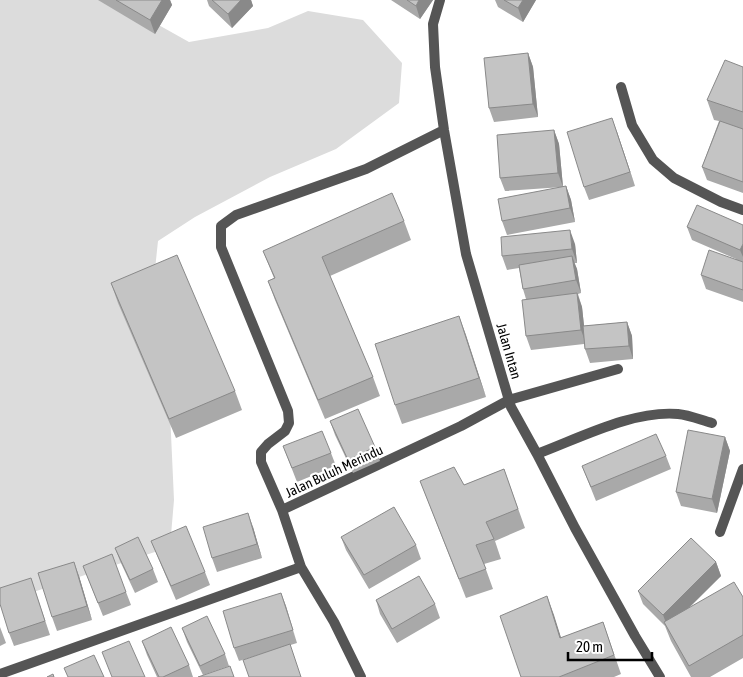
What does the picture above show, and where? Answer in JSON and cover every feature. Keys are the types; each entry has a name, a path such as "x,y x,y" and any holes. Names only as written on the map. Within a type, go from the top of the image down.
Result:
{"street":[{"name":"Jalan Intan","path":"440,0 433,24 435,67 444,130 466,254 511,407 575,528 660,677"},
{"path":"620,87 632,125 653,160 674,178 721,202 743,210"},
{"path":"282,510 261,462 261,452 268,444 286,431 289,423 288,411 221,247 221,226 236,215 366,168 444,130"},
{"name":"Jalan Buluh Merindu","path":"361,677 334,622 301,567 282,510 461,426 509,400 618,369"},
{"path":"537,454 614,424 657,413 680,414 712,423"},
{"path":"720,532 743,469"},
{"path":"0,674 301,567"}],"shaded area":[{"path":"0,0 114,0 189,42 268,28 308,11 363,20 402,63 399,103 336,149 270,177 195,217 158,241 154,279 168,368 174,500 170,547 0,603"}],"building":[{"path":"116,0 162,0 150,20"},
{"path":"212,0 241,0 228,14"},
{"path":"407,0 419,0 416,6"},
{"path":"504,0 523,0 518,8"},
{"path":"528,53 533,104 489,108 484,58"},
{"path":"725,60 743,67 743,112 707,100"},
{"path":"612,118 630,172 584,187 567,132"},
{"path":"720,121 743,129 743,182 702,167"},
{"path":"554,130 558,173 500,178 497,135"},
{"path":"566,186 570,208 502,221 498,199"},
{"path":"392,193 404,221 322,257 373,377 318,400 268,281 275,278 263,251"},
{"path":"697,205 743,225 743,244 740,250 687,227"},
{"path":"570,230 572,249 502,256 501,237"},
{"path":"709,250 743,262 743,290 701,275"},
{"path":"177,255 235,391 169,419 111,283"},
{"path":"572,256 576,280 523,289 519,265"},
{"path":"577,293 581,330 526,336 522,300"},
{"path":"459,316 479,378 395,405 375,344"},
{"path":"627,322 629,346 585,349 583,326"},
{"path":"358,409 375,447 348,460 330,421"},
{"path":"688,430 725,437 712,499 676,492"},
{"path":"322,431 331,453 292,468 283,446"},
{"path":"656,434 666,456 591,487 582,466"},
{"path":"454,467 464,485 504,469 518,509 486,522 494,539 476,545 486,569 459,579 420,481"},
{"path":"394,507 416,545 364,575 341,537"},
{"path":"248,513 257,544 212,558 203,527"},
{"path":"186,526 205,572 171,586 151,541"},
{"path":"138,537 153,569 130,580 115,548"},
{"path":"691,538 716,562 663,615 638,591"},
{"path":"112,554 126,592 98,603 83,566"},
{"path":"74,562 87,606 52,617 38,573"},
{"path":"419,576 435,604 392,629 376,600"},
{"path":"31,578 45,621 9,633 0,604 0,588"},
{"path":"734,582 743,597 743,635 689,666 664,622"},
{"path":"281,593 293,630 234,648 223,611"},
{"path":"547,596 560,638 603,622 614,655 559,677 521,677 500,616"},
{"path":"207,616 225,654 200,666 182,628"},
{"path":"171,627 189,665 159,677 142,641"},
{"path":"129,641 145,677 112,677 102,652"},
{"path":"290,644 301,677 249,677 243,660"},
{"path":"94,655 104,677 68,677 64,668"},
{"path":"230,666 234,677 198,677"}]}
